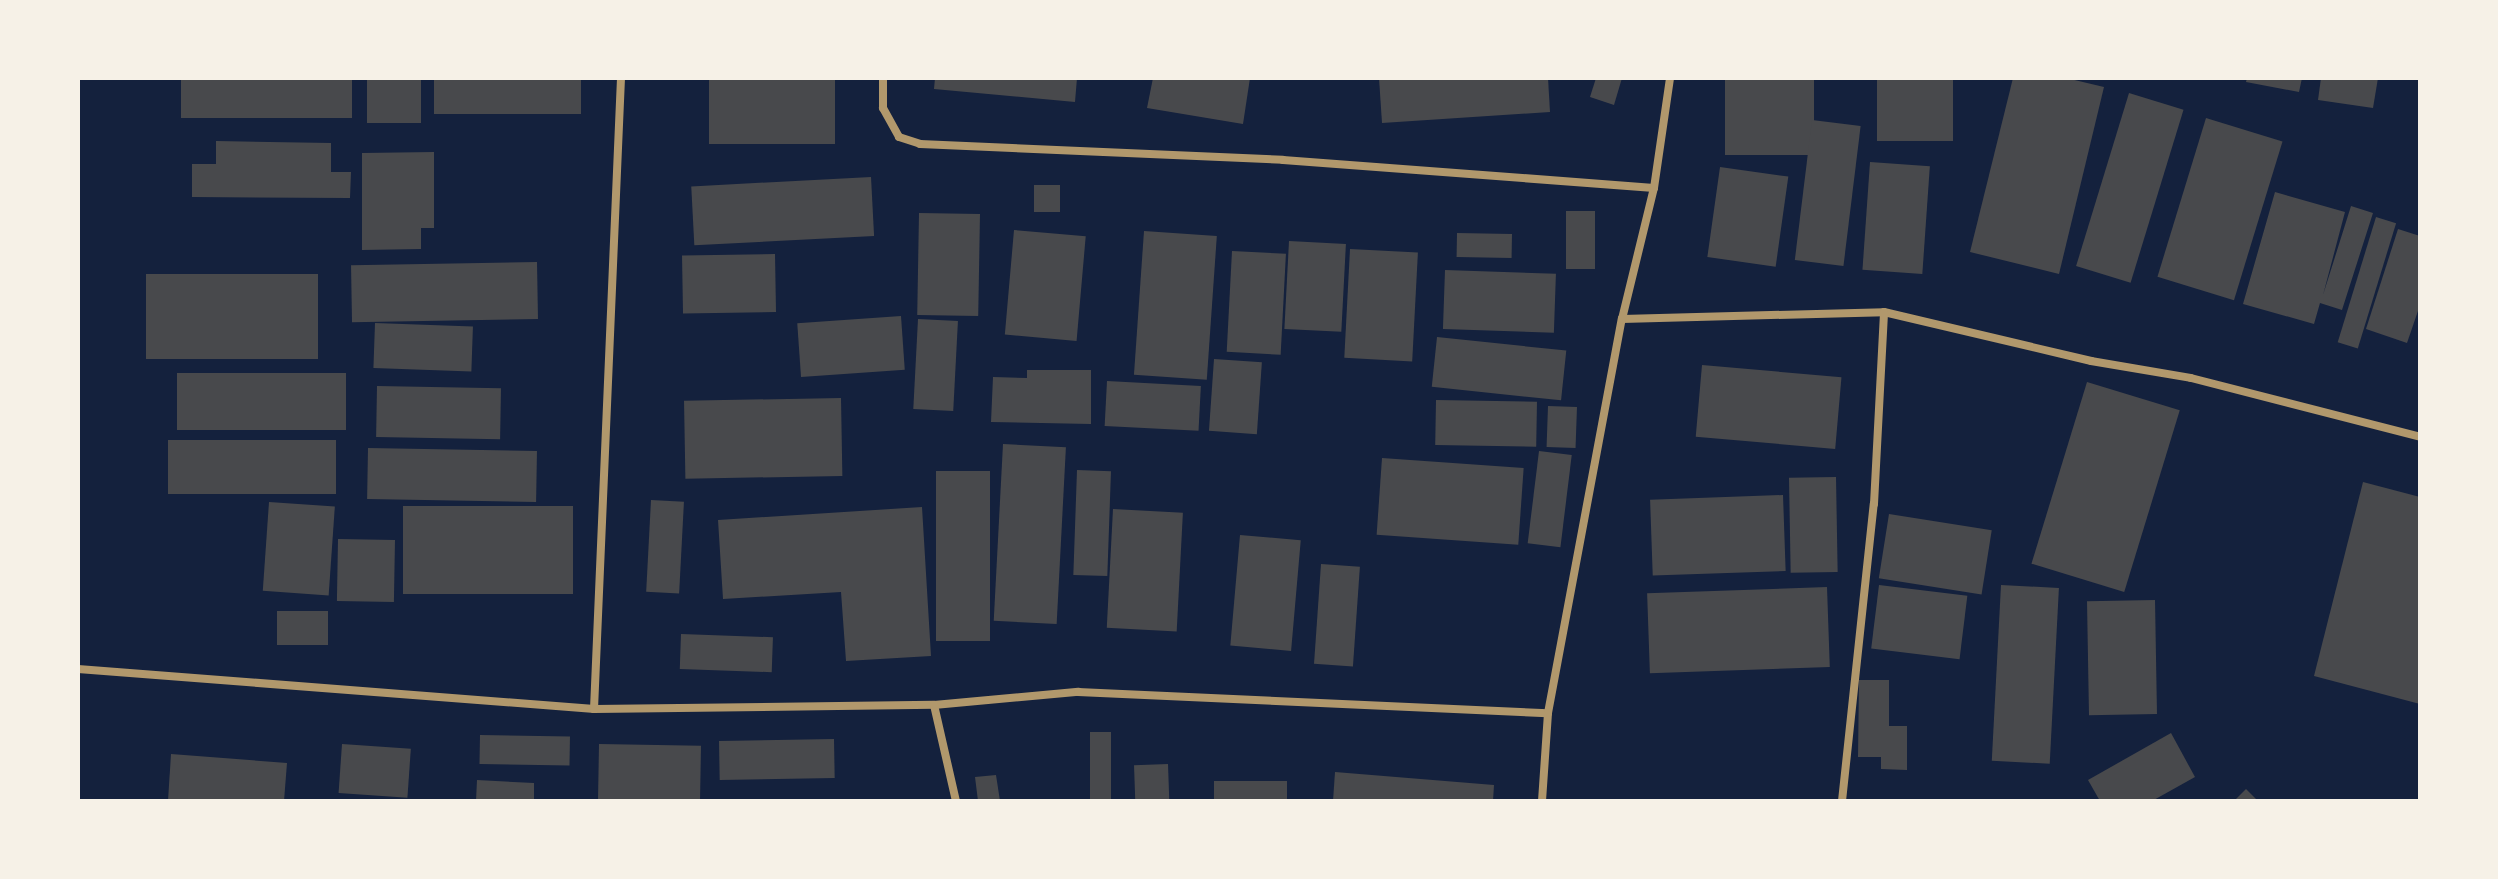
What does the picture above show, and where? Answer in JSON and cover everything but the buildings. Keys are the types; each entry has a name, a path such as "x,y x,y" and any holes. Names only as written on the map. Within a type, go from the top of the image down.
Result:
{"street":[{"path":"594,709 621,78"},
{"path":"883,78 883,108 899,137 920,144 1283,160 1654,188"},
{"path":"1542,801 1548,713 1622,319 1654,188 1670,78"},
{"path":"1622,319 1884,312 2091,361 2191,378 2420,437"},
{"path":"1842,801 1874,504 1884,312"},
{"path":"78,669 594,709 934,705 1078,692 1548,713"},
{"path":"934,705 956,801"}]}
